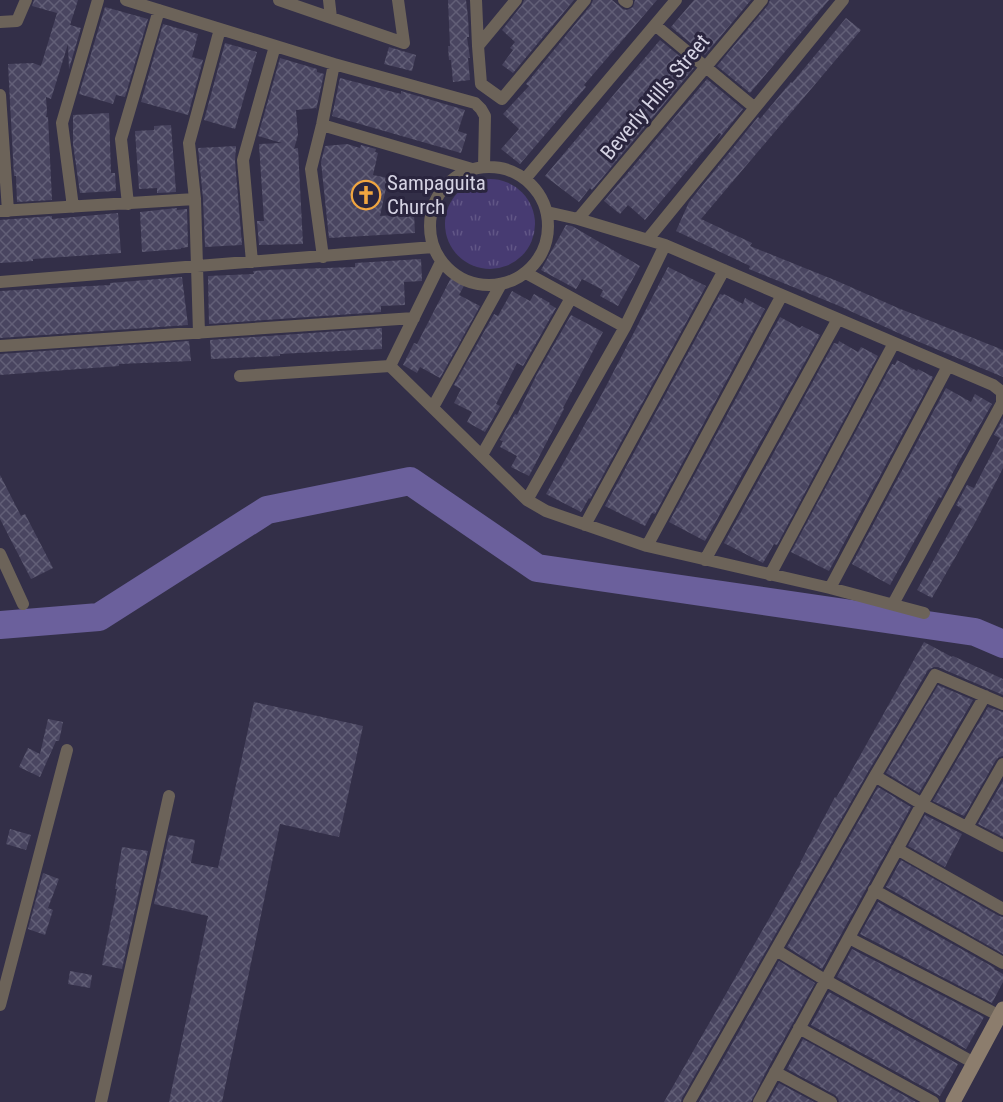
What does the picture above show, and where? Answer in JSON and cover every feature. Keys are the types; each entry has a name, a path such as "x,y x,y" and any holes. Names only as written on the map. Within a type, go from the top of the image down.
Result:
{"street":[{"path":"0,22 16,21 26,0"},
{"path":"73,207 62,123 98,0"},
{"path":"126,0 334,64 476,104 485,116 478,168"},
{"path":"279,0 404,43 398,0"},
{"path":"329,0 331,18"},
{"path":"476,0 481,84 502,99 585,0"},
{"path":"478,46 516,0"},
{"path":"525,179 676,0"},
{"name":"Beverly Hills Street","path":"579,219 762,0"},
{"path":"648,239 843,0"},
{"path":"128,204 121,139 159,10"},
{"path":"655,25 755,108"},
{"path":"199,333 195,200 189,143 220,29"},
{"path":"252,262 243,160 275,46"},
{"path":"323,256 311,169 334,64"},
{"path":"0,95 4,211 195,200"},
{"path":"322,125 478,168 498,167 512,171 525,179 542,199 547,212 548,234 541,255 526,273 501,285 484,286 468,282 453,274 441,262 433,247 429,228 432,209 441,192 454,178 478,168"},
{"path":"547,212 648,239 948,366 1002,392 1002,403 893,604"},
{"path":"527,500 625,327 665,246"},
{"path":"0,282 433,247"},
{"path":"390,366 441,262"},
{"path":"585,525 724,270"},
{"path":"526,273 625,327"},
{"path":"433,407 501,285"},
{"path":"647,546 782,295"},
{"path":"482,455 571,298"},
{"path":"0,346 414,318"},
{"path":"705,560 838,319"},
{"path":"770,575 894,343"},
{"path":"240,375 390,366 527,500 546,511 647,546 830,588 924,613"},
{"path":"830,588 948,366"},
{"path":"1,557 23,604"},
{"path":"689,1102 935,675 1003,704"},
{"path":"759,1102 874,890 985,696"},
{"path":"0,1005 67,750"},
{"path":"968,827 1003,764"},
{"path":"875,776 922,804 1003,846"},
{"path":"101,1102 169,796"},
{"path":"897,849 1003,909"},
{"path":"874,890 1003,963"},
{"path":"849,938 1001,1012 953,1102"},
{"path":"776,950 974,1063"},
{"path":"799,1028 933,1102"},
{"path":"775,1072 831,1102"}],"green space":[{"path":"490,179 515,187 527,199 535,224 527,249 515,261 490,269 465,261 453,249 445,224 453,199 465,187"}],"building":[{"path":"34,0 78,0 70,25 81,28 69,69 68,44 51,99 46,97 52,200 17,202 8,64 33,63 41,66 57,13 32,6"},
{"path":"448,0 466,0 470,80 453,82 448,46 450,46"},
{"path":"524,0 574,0 513,73 502,65 513,50 510,48 515,42 502,30"},
{"path":"593,0 612,0 627,10 633,7 635,0 657,0 520,164 501,149 519,129 503,114 529,86 526,84"},
{"path":"694,0 751,0 705,55 671,27"},
{"path":"770,0 829,0 750,93 717,66"},
{"path":"105,7 148,19 125,97 116,95 113,104 79,94"},
{"path":"846,18 861,30 701,219 752,243 750,246 1003,350 1003,377 749,269 750,266 676,231 689,202 758,117 760,119"},
{"path":"163,24 198,34 192,57 203,60 188,115 141,102"},
{"path":"660,40 694,68 592,190 590,188 579,202 545,176"},
{"path":"225,43 257,52 235,129 204,120"},
{"path":"389,47 416,55 412,71 384,64"},
{"path":"280,58 317,69 317,72 324,74 316,110 316,108 296,110 298,135 294,149 298,148 303,244 259,245 257,221 264,221 259,144 282,143 258,136"},
{"path":"340,78 401,94 401,91 465,110 458,131 467,134 461,153 332,116"},
{"path":"707,79 743,109 717,141 721,134 719,133 645,220 628,205 620,214 604,201"},
{"path":"109,113 111,173 115,173 116,191 80,193 73,144 73,115"},
{"path":"171,125 176,192 157,193 157,188 139,189 135,131 154,130 154,126"},
{"path":"347,144 376,149 375,152 378,153 373,175 388,178 380,216 414,214 415,233 329,238 321,162 325,146"},
{"path":"236,146 235,161 242,245 205,247 198,148"},
{"path":"177,208 177,210 187,209 188,247 142,252 140,212"},
{"path":"118,213 121,253 0,263 0,220 52,216 52,219"},
{"path":"566,225 572,226 640,266 618,306 600,296 603,290 582,279 576,289 541,270"},
{"path":"421,259 422,281 404,282 405,305 381,306 381,312 209,324 208,276 254,274 253,271 267,270 355,267 355,263"},
{"path":"668,267 706,286 581,512 546,494 603,392"},
{"path":"182,277 188,325 0,338 0,291 110,285 110,283"},
{"path":"451,278 465,284 459,295 480,306 440,378 420,367 417,373 403,365 414,343 417,344"},
{"path":"512,291 530,301 534,294 556,308 523,366 517,363 496,404 500,406 485,432 467,422 472,412 454,403 461,389 454,385 494,314 498,316"},
{"path":"720,294 743,304 745,298 765,309 655,514 652,513 645,526 605,506"},
{"path":"571,315 603,332 529,476 511,467 517,456 500,447 503,441 500,440 515,414 517,415 537,374"},
{"path":"780,317 800,328 802,326 820,335 705,541 669,522"},
{"path":"382,328 382,349 211,359 210,340"},
{"path":"189,341 191,361 119,364 119,366 0,375 0,354"},
{"path":"839,341 858,352 861,347 878,356 777,545 774,544 763,563 724,543 834,343 838,344"},
{"path":"897,360 933,377 829,571 791,552 892,364 895,365"},
{"path":"946,388 971,402 975,394 992,404 890,585 852,564"},
{"path":"1003,418 1003,468 932,598 917,590 962,509 956,505 967,485 974,488 1000,438 994,435"},
{"path":"0,475 21,516 25,514 53,568 31,579 0,519"},
{"path":"924,642 1003,679 1003,695 938,667 928,670 681,1102 664,1102 801,863 835,797"},
{"path":"938,685 973,700 919,793 886,773"},
{"path":"254,702 363,726 339,837 280,824 222,1102 169,1102 208,916 154,904 169,835 195,840 191,863 218,868"},
{"path":"988,707 1003,712 1003,756 996,760 964,816 933,801"},
{"path":"48,719 63,722 59,741 56,741 40,777 19,767 28,748 40,754"},
{"path":"1003,781 1003,837 978,824"},
{"path":"878,787 911,807 822,969 787,947"},
{"path":"925,815 962,834 945,867 908,846"},
{"path":"10,829 31,835 26,850 6,844"},
{"path":"122,847 148,851 122,969 102,965 117,889 115,889"},
{"path":"901,860 1003,917 1003,954 886,887"},
{"path":"43,873 59,879 48,908 53,910 45,935 28,929"},
{"path":"878,902 1003,974 1003,982 992,1003 860,934"},
{"path":"852,949 984,1017 966,1049 837,977"},
{"path":"779,961 815,983 751,1102 699,1102"},
{"path":"70,971 92,975 90,988 68,984"},
{"path":"829,992 958,1064 940,1096 811,1025"},
{"path":"803,1039 916,1102 839,1102 835,1095 787,1069"},
{"path":"779,1083 814,1102 768,1102"}],"waterway":[{"path":"0,625 99,617 267,510 410,481 537,568 975,632 1003,644"}],"place":[{"name":"Sampaguita Church","path":"366,195"}]}
